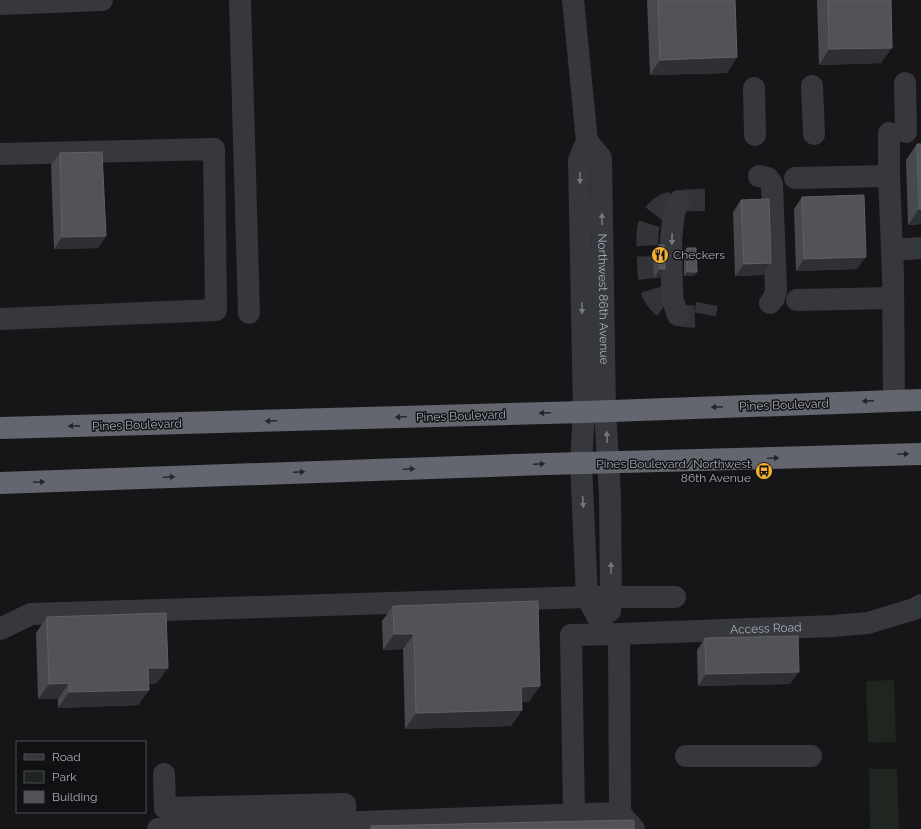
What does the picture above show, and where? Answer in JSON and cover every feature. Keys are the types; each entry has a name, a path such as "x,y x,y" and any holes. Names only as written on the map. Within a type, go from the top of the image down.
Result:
{"highway":[{"name":"Pines Boulevard","path":"0,428 584,412 921,400"},
{"path":"0,443 34,427"},
{"path":"0,483 608,462 921,454"}],"street":[{"path":"0,4 102,0"},
{"path":"240,0 249,313"},
{"name":"Northwest 86th Avenue","path":"573,0 587,141 579,160 584,412 581,463"},
{"path":"894,400 893,250 889,176 898,132 905,83"},
{"path":"812,86 814,134"},
{"path":"754,88 755,135"},
{"name":"Northwest 86th Avenue","path":"587,141 601,158 605,411 608,462"},
{"path":"0,154 214,149 216,310 0,319"},
{"path":"760,176 768,178 772,184 776,290 774,298 770,303"},
{"path":"795,178 889,176"},
{"path":"678,315 673,301 672,291 671,240 674,212 679,201"},
{"path":"893,250 921,248"},
{"path":"797,300 894,298"},
{"path":"158,829 346,826 574,815 627,821 613,634 608,462"},
{"path":"581,463 587,597 613,634"},
{"path":"0,628 31,614 587,597 675,597"},
{"name":"Access Road","path":"574,815 571,635 827,626 868,623 914,609 921,605"},
{"path":"686,756 811,756"},
{"path":"164,774 165,808 344,804 346,826"}],"green space":[{"path":"894,680 896,742 868,743 866,681"},
{"path":"869,769 897,769 899,829 870,829"}],"building":[{"path":"658,0 735,0 737,57 660,60"},
{"path":"828,0 891,0 892,48 829,49"},
{"path":"917,144 921,144 921,209 919,209"},
{"path":"102,152 106,236 62,237 60,153"},
{"path":"864,195 866,257 804,259 802,197"},
{"path":"769,199 771,263 744,264 741,200"},
{"path":"659,245 664,245 665,269 660,269"},
{"path":"687,248 696,248 697,272 687,272"},
{"path":"538,601 540,686 521,687 522,710 416,713 414,634 394,634 393,606"},
{"path":"166,613 168,668 148,668 149,690 69,692 69,683 49,684 47,617"},
{"path":"798,636 799,672 706,674 705,638"},
{"path":"634,820 634,829 371,829 371,826"}],"tunnel":[{"path":"705,200 688,200 664,205 655,213 649,223 647,240 649,281 654,296 658,302 676,314 690,317 705,315 707,304"}],"place":[{"name":"Checkers","path":"660,255"},
{"name":"Pines Boulevard/Northwest 86th Avenue","path":"764,471"}]}
